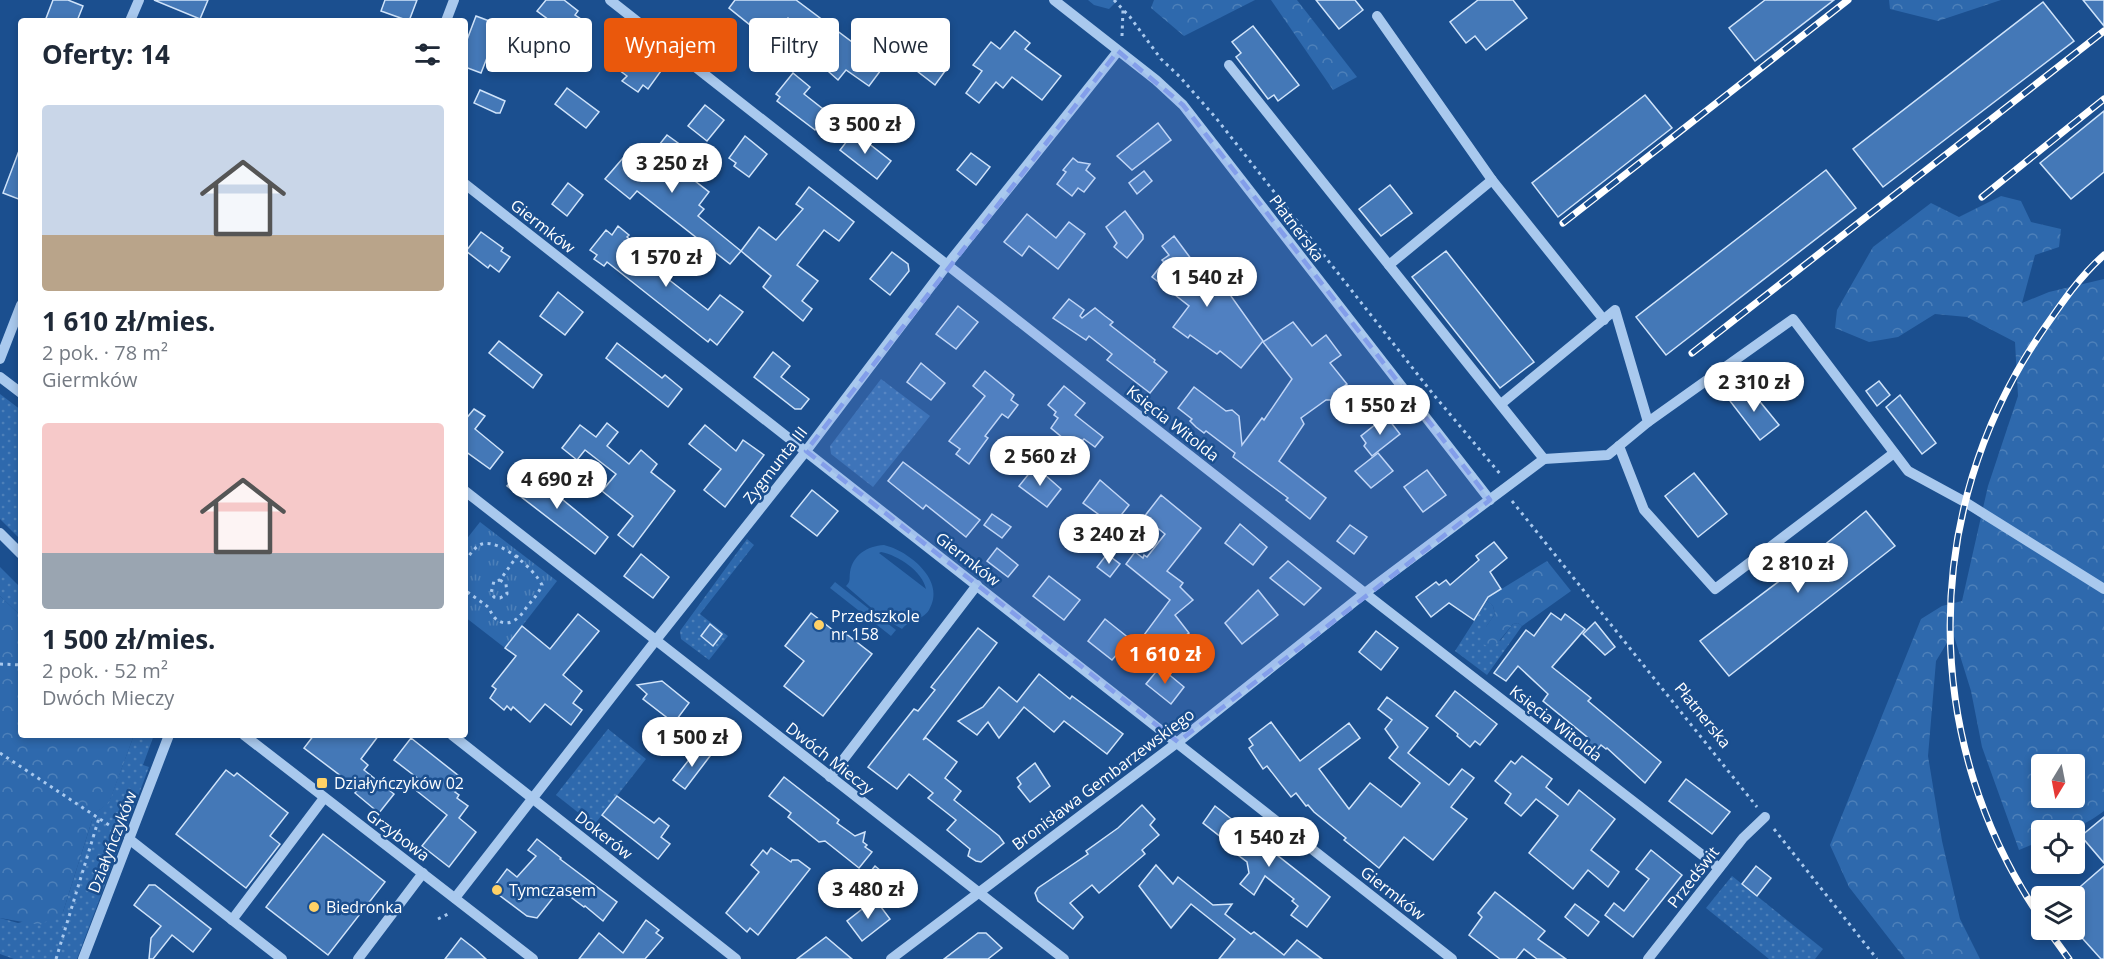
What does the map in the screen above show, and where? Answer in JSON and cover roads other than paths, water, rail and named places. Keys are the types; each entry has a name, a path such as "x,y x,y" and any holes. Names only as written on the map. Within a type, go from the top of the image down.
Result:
{"street":[{"path":"131,18 138,0"},
{"path":"447,18 454,0"},
{"name":"Księcia Witolda","path":"610,0 1719,868"},
{"name":"Płatnerska","path":"1054,0 1156,80 1183,105 1490,500"},
{"path":"1377,16 1492,180 1604,320"},
{"name":"Zygmunta III","path":"455,898 806,451 947,265 1118,51"},
{"path":"1229,65 1544,459 1608,455 1648,422 1793,319 1908,471 1965,502 2104,589"},
{"path":"1389,265 1492,180"},
{"name":"Giermków","path":"468,186 1452,959"},
{"path":"1501,405 1615,310 1648,422"},
{"path":"0,359 18,313"},
{"path":"0,377 18,391"},
{"path":"1619,446 1644,510 1715,590 1894,453"},
{"name":"Bronisława Gembarzewskiego","path":"891,959 1178,742 1365,593 1544,459"},
{"name":"Dwóch Mieczy","path":"468,493 1064,959"},
{"path":"0,533 18,551"},
{"path":"830,777 977,585"},
{"name":"Działyńczyków","path":"83,959 168,738"},
{"name":"Grzybowa","path":"248,738 533,959"},
{"name":"Dokerów","path":"456,738 736,959"},
{"path":"232,920 324,798"},
{"name":"Przedświt","path":"1648,959 1743,838 1765,817"},
{"path":"129,839 282,959"},
{"path":"358,959 423,873"}],"railway":[{"path":"1563,223 1848,0"},
{"path":"1692,353 2104,31"},
{"path":"1982,197 2104,99"},
{"path":"2031,901 2002,851 1973,779 1956,704 1950,628 1955,552 1972,477 2000,405 2054,314 2077,283 2104,255"},
{"path":"2055,940 2069,959"}],"place":[{"name":"Przedszkole nr 158","path":"819,625"},
{"name":"Działyńczyków 02","path":"322,783"},
{"name":"Tymczasem","path":"497,890"},
{"name":"Biedronka","path":"314,907"}]}
